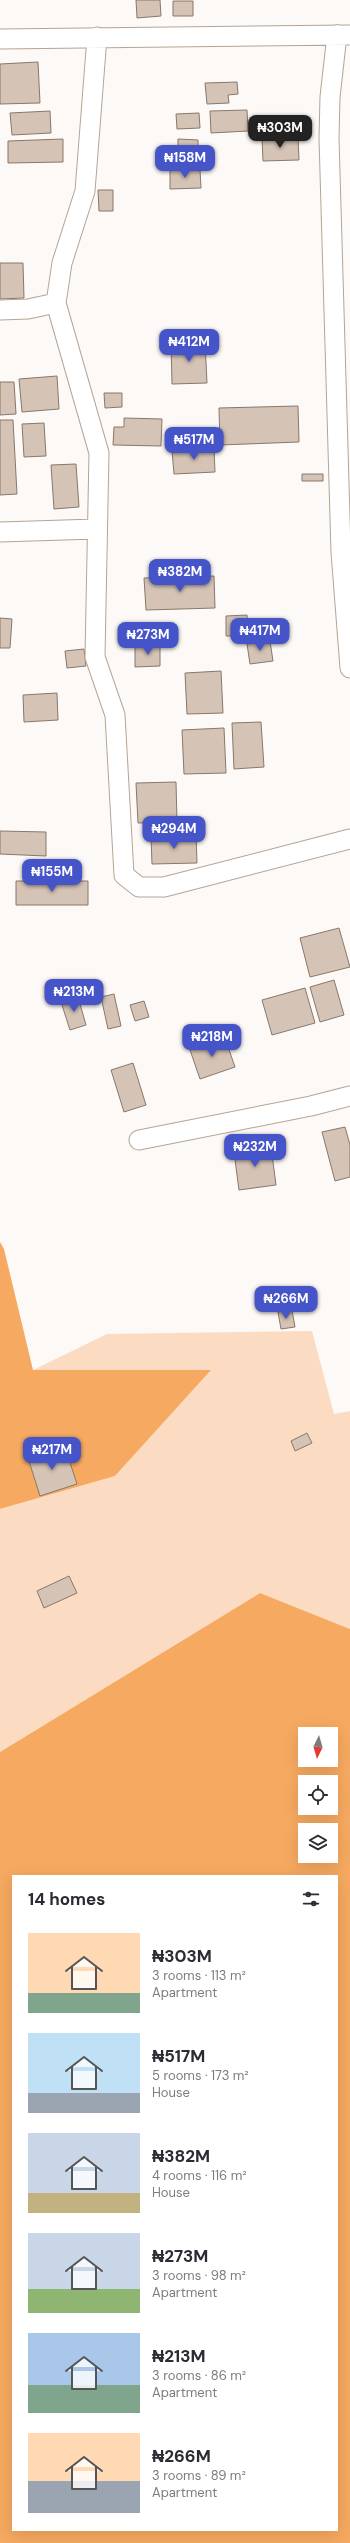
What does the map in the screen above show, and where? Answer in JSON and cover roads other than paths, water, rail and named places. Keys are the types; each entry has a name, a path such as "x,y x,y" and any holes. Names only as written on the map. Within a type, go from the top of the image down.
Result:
{"street":[{"path":"0,39 344,35 330,97 329,138 341,552 350,668"},
{"path":"97,37 85,191 62,263 56,303 99,453 96,529 96,657 115,714 124,875 139,887 164,887 350,839"},
{"path":"0,310 28,309 56,303"},
{"path":"0,532 96,529"},
{"path":"140,1140 311,1106 350,1096"}]}
